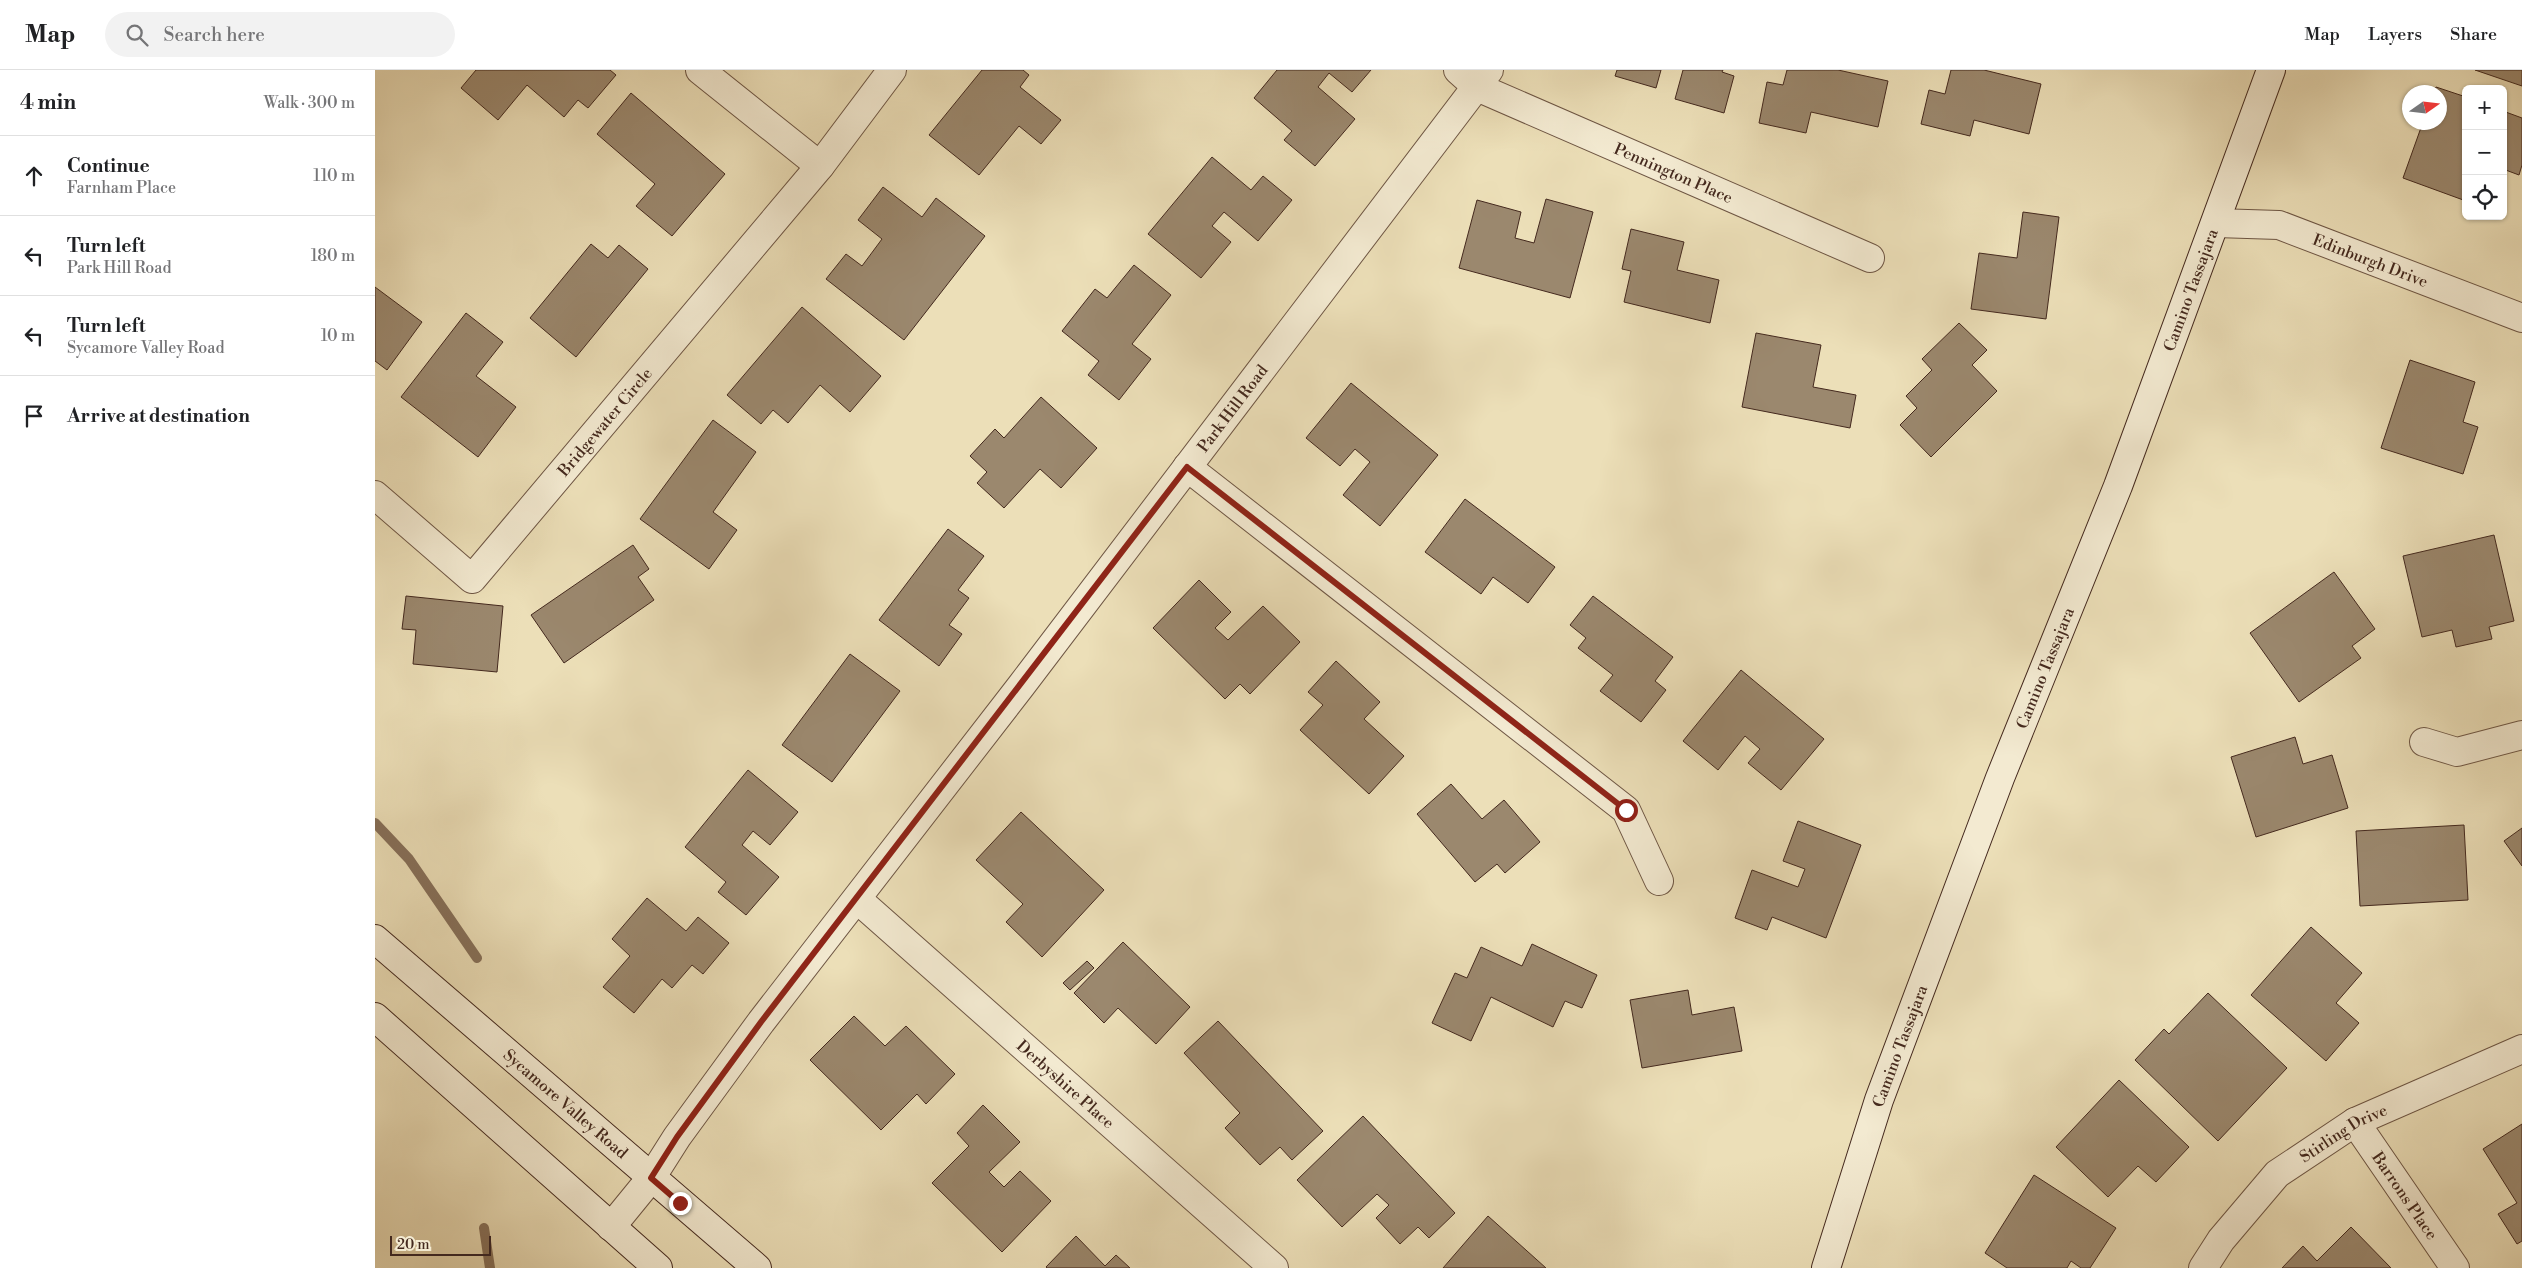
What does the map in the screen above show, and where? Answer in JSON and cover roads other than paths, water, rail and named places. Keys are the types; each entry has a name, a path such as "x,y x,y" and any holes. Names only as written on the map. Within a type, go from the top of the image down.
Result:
{"street":[{"path":"700,70 820,166 891,70"},
{"name":"Camino Tassajara","path":"1826,1268 1883,1090 2000,778 2118,486 2271,70"},
{"name":"Pennington Place","path":"1475,76 1870,258"},
{"name":"Park Hill Road","path":"611,1227 651,1178 681,1132 755,1030 1187,467 1475,76"},
{"name":"Bridgewater Circle","path":"375,495 472,579 820,166"},
{"name":"Edinburgh Drive","path":"2216,223 2279,225 2522,318"},
{"path":"1187,467 1626,810 1659,881"},
{"path":"2424,742 2457,752 2522,735"},
{"name":"Derbyshire Place","path":"857,899 1274,1268"},
{"name":"Sycamore Valley Road","path":"375,939 757,1268"},
{"path":"375,1017 658,1268"},
{"name":"Stirling Drive","path":"2203,1268 2221,1240 2277,1174 2355,1122 2522,1049"},
{"name":"Barrons Place","path":"2355,1122 2455,1268"}],"waterway":[{"path":"375,823 409,859 477,958"},
{"path":"484,1228 490,1268"}]}
